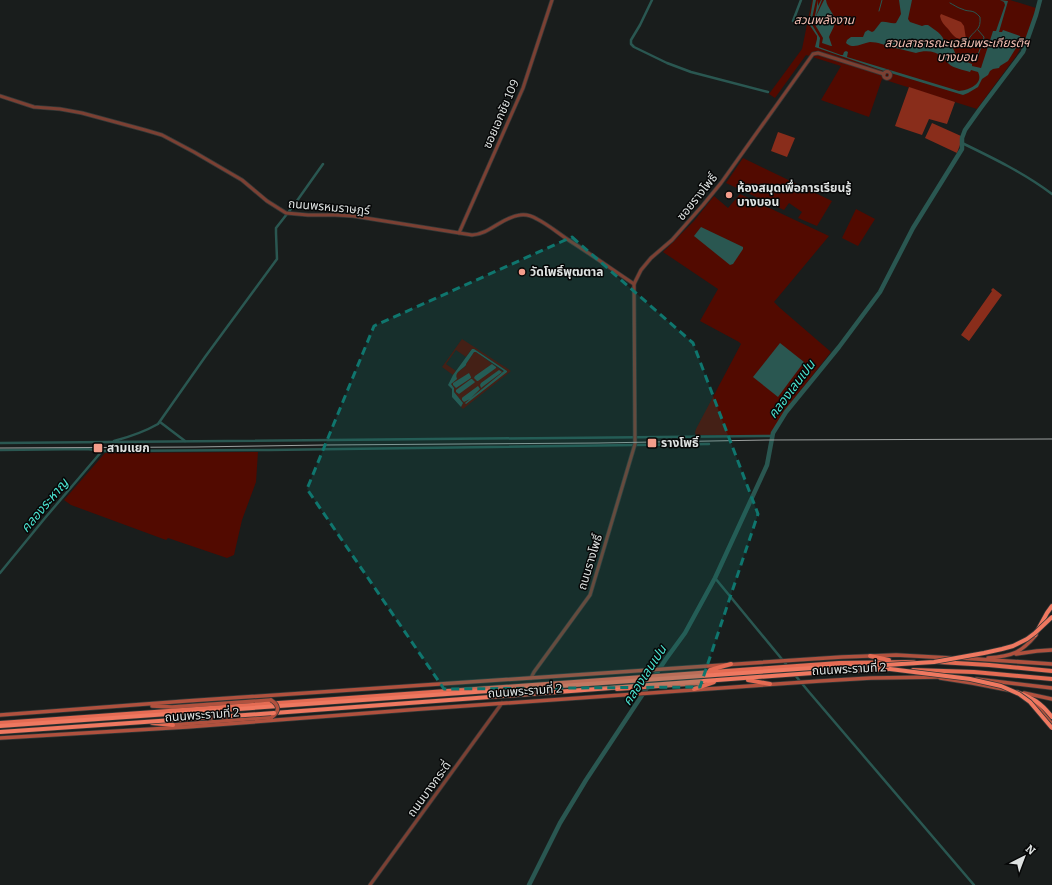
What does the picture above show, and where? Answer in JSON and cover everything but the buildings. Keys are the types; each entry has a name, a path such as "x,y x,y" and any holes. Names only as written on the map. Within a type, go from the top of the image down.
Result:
{"highway":[{"path":"1035,635 1052,606"},
{"path":"0,726 826,667 926,663 1008,648 1031,636 1052,616"},
{"path":"870,656 896,662"},
{"name":"ถนนพระรามที่ 2","path":"0,722 850,663 959,663 1052,671"},
{"path":"672,675 712,670 730,664"},
{"path":"0,732 818,672 890,669 970,678 1001,686 1019,694 1030,702 1052,728"},
{"name":"ถนนพระรามที่ 2","path":"0,732 876,671 924,670 968,672 1052,679"},
{"path":"748,680 770,684"},
{"path":"694,689 714,682"},
{"path":"1014,690 1037,701 1052,717"},
{"path":"143,712 172,707"},
{"path":"144,722 173,725"}],"main road":[{"path":"1013,654 1025,647 1052,616"},
{"path":"971,659 1000,657 1037,650 1052,650"},
{"name":"ถนนพระรามที่ 2","path":"0,715 788,660 870,656 906,655 1052,664"},
{"path":"933,677 1011,691 1028,698 1052,724"},
{"name":"ถนนพระรามที่ 2","path":"0,738 187,727 694,689 871,678 971,678 1052,688"},
{"path":"991,687 1014,690 1052,699"},
{"path":"141,705 172,707 271,700 276,703 278,708 277,713 272,717 173,725 144,729"}],"street":[{"name":"ซอยเอกชัย 109","path":"459,233 524,85 552,0"},
{"name":"ซอยรางโพธิ์","path":"634,284 641,270 651,258 672,240 721,183 813,54 818,53 884,74"},
{"name":"ถนนพรหมราษฎร์","path":"0,96 34,106 82,113 162,136 194,152 242,180 281,211 290,214 353,216 472,235 480,234 511,218 522,215 530,216 547,225 634,284"},
{"name":"ถนนรางโพธิ์","path":"531,678 590,595 635,446 634,284"},
{"name":"ถนนบางกระดี่","path":"370,885 502,704"}],"highlighted area":[{"path":"572,237 693,343 758,514 700,687 444,689 307,489 374,326"}],"green space":[{"name":"สวนสาธารณะเฉลิมพระเกียรติฯ บางบอน","path":"812,0 1010,0 1036,8 1026,39 1016,56 977,109 882,79 869,117 821,100 841,66 806,55 775,98 769,94 802,49"},
{"path":"743,158 832,201 817,226 798,218 802,212 789,203 784,210 726,183"},
{"path":"740,194 829,236 774,302 831,352 791,403 770,435 696,435 696,429 741,344 700,321 718,289 663,252 694,221 714,196 728,208"},
{"path":"856,209 875,219 858,246 842,238"},
{"path":"462,339 511,371 463,409 461,407 463,403 454,392 454,388 451,384 456,373 466,366 474,352 504,372 465,403 507,371 474,349 472,349 466,357 456,350 446,364 456,371 453,375 442,367"},
{"path":"258,452 256,482 242,520 234,555 227,558 168,538 166,540 71,505 64,500 105,453"}],"shaded area":[{"path":"941,14 961,22 964,26 966,39 956,38 952,34 942,22 940,16"},
{"path":"909,87 955,102 947,124 929,119 922,135 895,126"},
{"path":"932,123 961,136 957,153 925,138"},
{"path":"778,132 795,138 787,157 771,151"},
{"path":"993,288 1002,295 969,341 961,335"}],"water":[{"path":"813,0 816,0 811,23 820,38 819,47 841,55 843,55 846,51 848,52 847,57 959,91 971,88 977,83 979,80 978,72 971,70 970,72 953,67 943,57 934,52 927,51 916,53 873,42 852,46 846,43 847,40 851,37 863,37 865,32 868,30 872,32 874,31 881,22 896,23 901,14 899,0 912,0 908,19 910,22 922,26 928,25 940,34 945,43 952,47 957,58 972,64 972,66 981,68 993,31 996,31 1005,5 1004,2 1000,0 1008,1 999,32 1002,32 1003,30 1020,36 1021,39 1025,41 1023,44 1019,43 1008,61 999,68 990,71 988,75 982,79 978,87 963,95 884,71 815,47 817,36 809,24"},
{"name":"สวนพลังงาน","path":"818,0 818,6 822,0 815,18 824,0 826,0 835,18 829,37 832,46 822,43 823,38 814,23"},
{"path":"701,227 743,247 733,264 730,265 694,236"},
{"path":"780,343 804,362 778,397 753,377"},
{"path":"472,349 507,372 466,404 465,403 470,399 464,402 462,400 463,397 478,386 480,389 471,398 504,371 474,352 466,365 457,373 457,379 451,384 454,388 454,392 463,403 461,407 452,397 452,389 448,385 453,375"},
{"path":"492,364 496,368 478,381 474,378 475,376"},
{"path":"499,370 502,372 481,388 481,383"},
{"path":"469,373 471,378 456,388 453,385 453,383"},
{"path":"471,379 475,382 459,394 456,392 456,390"}],"waterway":[{"path":"652,0 631,40 631,44 634,47 667,63 691,72 768,92"},
{"path":"793,21 801,0"},
{"path":"879,11 882,0"},
{"name":"คลองเลนเปน","path":"529,885 560,823 586,780 666,659 685,633 715,578 767,465 773,433 786,412 839,347 880,292 913,228 962,149 962,138 965,130 1023,52 1040,0"},
{"path":"950,3 960,9 973,12 980,17 978,29 970,37 965,46"},
{"path":"977,57 984,37 978,30"},
{"path":"962,143 997,160 1052,194"},
{"path":"114,441 136,434 158,424 277,259 276,228 323,164"},
{"path":"160,422 185,441"},
{"path":"109,442 772,436"},
{"path":"0,443 109,442"},
{"path":"0,450 269,450 709,444"},
{"name":"คลองระหาญ","path":"0,573 102,451"},
{"path":"715,578 809,692 974,885"}],"railway":[{"path":"0,448 598,443 767,440 1052,439"}],"place":[{"name":"ห้องสมุดเพื่อการเรียนรู้ บางบอน","path":"729,195"},
{"name":"วัดโพธิ์พุฒตาล","path":"522,272"},
{"name":"รางโพธิ์","path":"652,443"},
{"name":"สามแยก","path":"98,448"}]}
